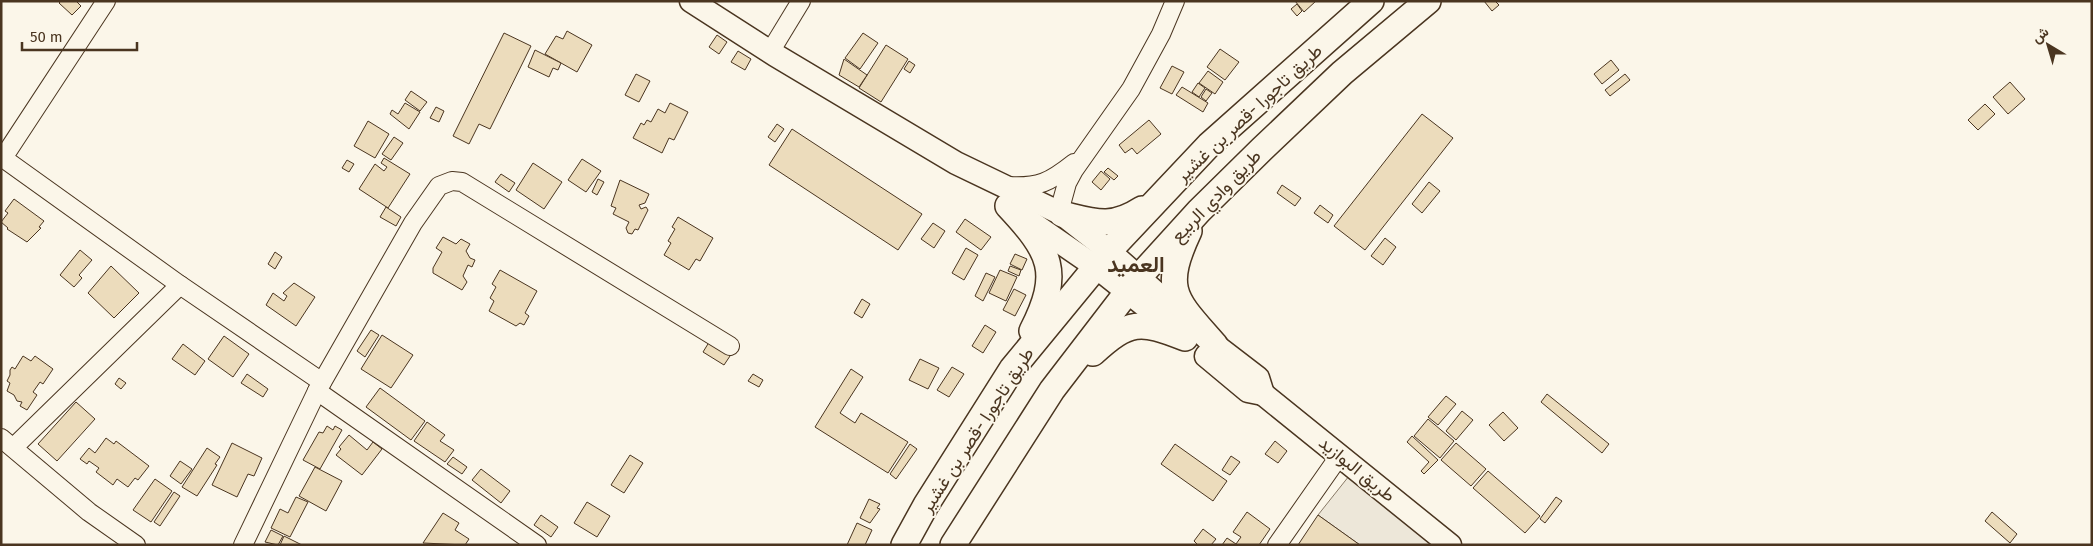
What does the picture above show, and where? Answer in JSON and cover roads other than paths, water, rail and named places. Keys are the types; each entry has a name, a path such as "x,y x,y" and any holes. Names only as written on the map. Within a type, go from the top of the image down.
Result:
{"highway":[{"name":"طريق تاجورا -قصر بن غشير","path":"904,545 926,505 1012,369 1102,259 1209,145 1371,1"},
{"name":"طريق وادي الربيع","path":"953,545 1052,390 1132,285 1199,211 1342,74 1428,1"},
{"path":"1007,196 1041,245 1046,256 1049,280 1045,304 1012,369"},
{"path":"1060,213 1109,223 1130,217 1161,197"},
{"path":"1199,211 1176,262 1175,290 1180,304 1215,345"},
{"path":"1052,390 1122,329 1151,325 1185,338"}],"main road":[{"path":"691,1 770,52 956,163 1102,259"},
{"path":"1007,196 1060,213 1102,259 1132,285 1185,338 1248,391 1263,394 1258,378 1132,285"},
{"name":"طريق البوازيد","path":"1263,394 1450,545"}],"street":[{"path":"106,1 2,160 180,285 537,545"},
{"path":"770,52 802,1"},
{"path":"1060,213 1067,183 1082,156 1131,89 1161,34 1174,1"},
{"path":"1007,196 1026,187 1046,183 1082,156"},
{"path":"242,545 319,386 413,223 435,190 444,183 452,181 462,182 730,346"},
{"path":"136,545 84,508 8,443 180,285"},
{"path":"1277,545 1340,455"}],"district":[{"name":"العميد","path":"1136,264"}]}
